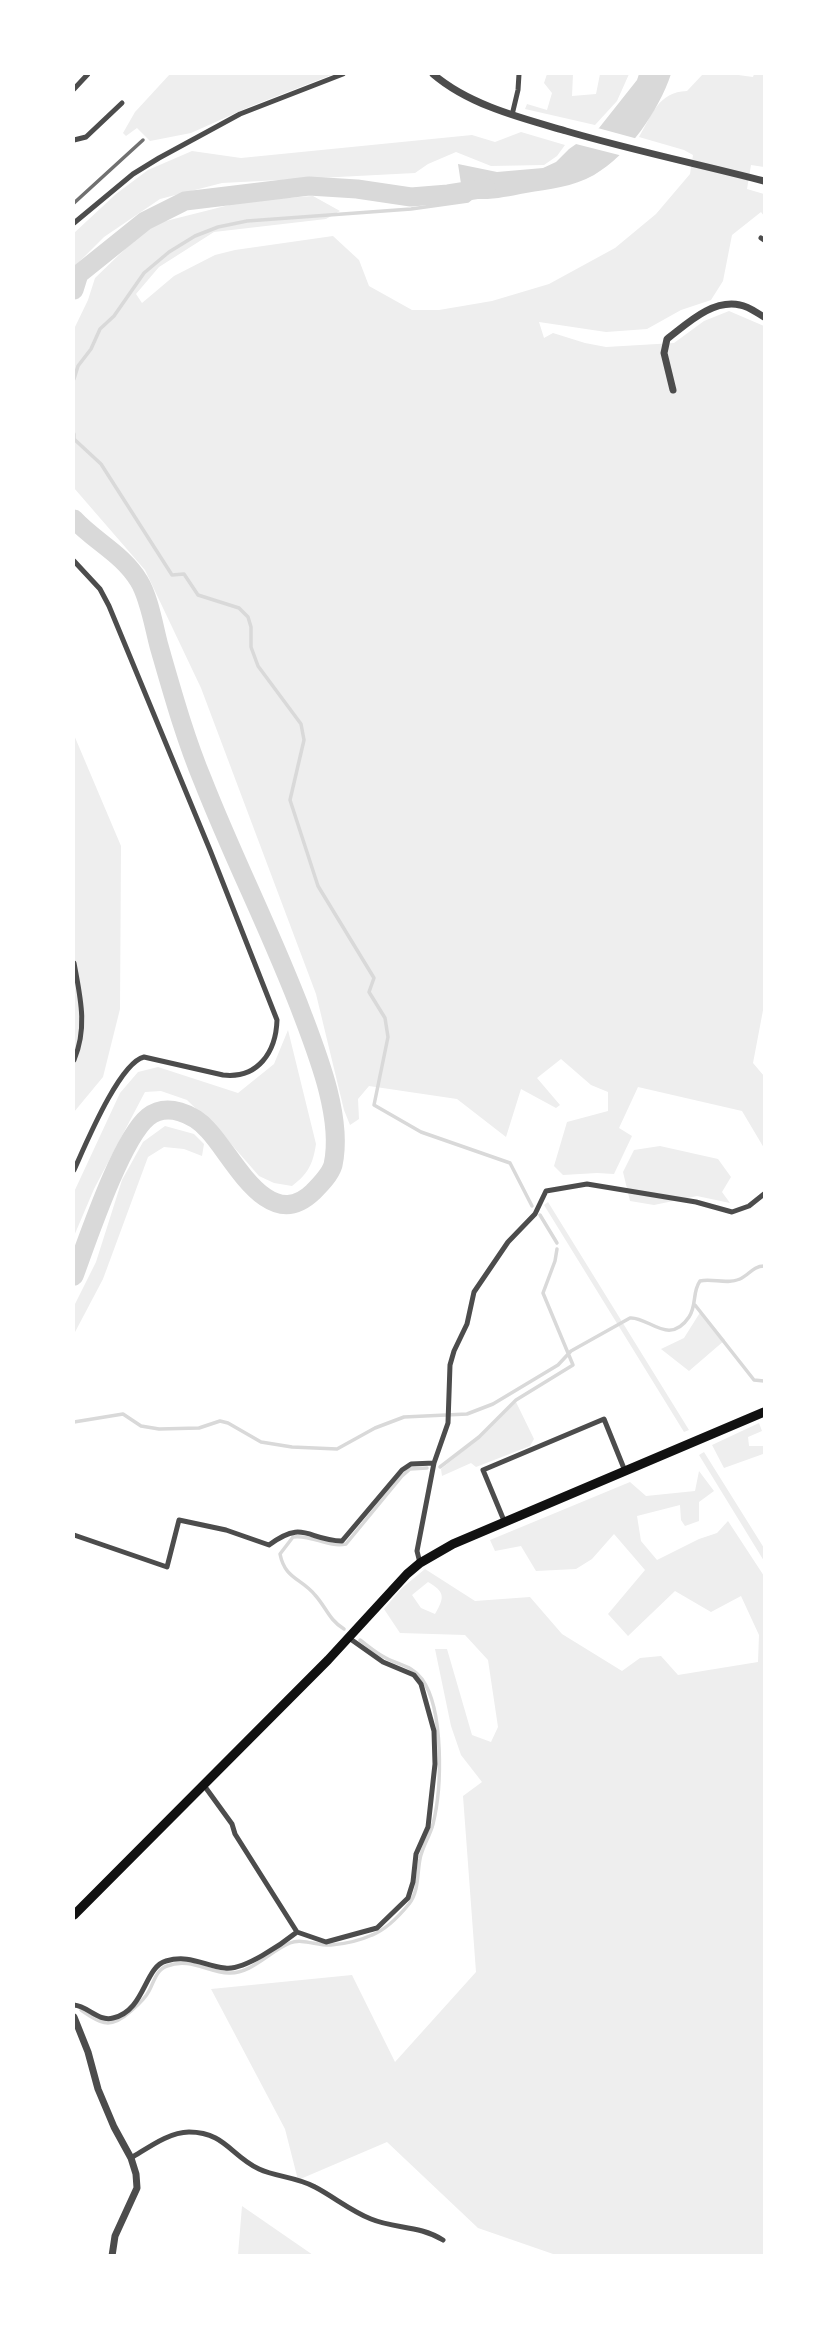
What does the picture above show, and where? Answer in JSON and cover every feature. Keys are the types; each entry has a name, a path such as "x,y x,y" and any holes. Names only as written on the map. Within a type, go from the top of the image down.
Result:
{"main road":[{"path":"74,1915 420,1563 453,1544 765,1412"}],"street":[{"path":"74,89 88,74"},
{"path":"74,223 133,174 159,158 240,114 343,74"},
{"path":"433,74 466,95 526,120 765,181"},
{"path":"512,115 519,74"},
{"path":"74,140 86,137 122,103"},
{"path":"673,390 664,353 667,339 714,307 727,304 741,305 765,317"},
{"path":"74,561 100,589 109,606 277,1020 277,1030 265,1058 257,1068 248,1073 223,1075 144,1057 136,1059 118,1082 74,1170"},
{"path":"74,963 82,1017 79,1048 74,1059"},
{"path":"420,1563 417,1551 434,1463 448,1423 450,1365 454,1351 467,1324 474,1292 509,1242 535,1214 546,1191 587,1184 696,1202 732,1212 749,1206 765,1194"},
{"path":"505,1522 483,1469 604,1419 625,1471"},
{"path":"74,1535 167,1567 180,1520 226,1530 269,1545 286,1532 301,1531 342,1541 402,1470 411,1464 434,1463"},
{"path":"203,1784 232,1824 235,1834 297,1932 326,1942 377,1928 408,1898 416,1854 428,1827 435,1764 434,1731 421,1684 414,1675 383,1662 349,1638"},
{"path":"74,2005 83,2006 101,2018 110,2020 121,2015 140,1999 152,1972 159,1964 168,1960 191,1959 230,1969 242,1966 297,1932"},
{"path":"74,2017 89,2052 97,2090 131,2158 137,2188 114,2236 112,2256"},
{"path":"131,2158 175,2133 191,2132 221,2139 247,2163 266,2172 287,2176 315,2187 334,2201 373,2220 428,2231 443,2240"}],"shaded area":[{"path":"170,74 334,74 191,133 150,141 137,128 126,136 123,133 135,112"},
{"path":"547,74 573,74 572,96 596,94 600,74 629,74 617,101 595,125 525,109 527,104 547,110 552,93 544,83"},
{"path":"639,74 671,74 641,131 607,166 586,179 561,187 494,198 463,197 458,164 497,172 543,168 556,162 569,149 599,128"},
{"path":"703,74 753,77 754,74 764,74 764,167 751,165 747,189 764,194 764,216 761,212 732,235 723,281 711,300 681,310 647,329 606,332 539,322 544,338 553,333 606,347 674,343 704,321 729,311 764,326 764,1005 753,1063 764,1076 764,1148 742,1111 638,1087 619,1128 632,1136 614,1174 563,1175 554,1166 567,1122 608,1111 608,1092 591,1085 561,1059 537,1078 560,1105 556,1108 521,1089 506,1137 457,1099 369,1086 358,1099 359,1119 350,1125 316,994 201,688 145,570 74,488 74,329 95,278 150,225 245,201 313,196 340,211 326,219 214,232 159,267 136,294 142,303 174,276 215,255 333,236 359,260 369,286 412,310 439,310 492,301 549,284 615,248 656,214 690,174 693,155 639,137 662,100 677,92 687,91"},
{"path":"521,132 565,145 557,156 544,165 491,166 456,152 415,173 222,183 160,199 104,237 74,267 74,233 116,194 148,170 192,151 241,158 472,135 495,142"},
{"path":"74,735 121,846 120,1009 103,1077 74,1112"},
{"path":"288,1030 316,1144 311,1163 302,1177 292,1186 274,1183 259,1176 225,1137 187,1100 161,1091 145,1092 94,1189 74,1236 74,1192 120,1093 138,1072 158,1067 238,1093 274,1064"},
{"path":"165,1126 194,1134 204,1144 202,1156 184,1149 164,1147 148,1157 103,1279 74,1334 74,1306 96,1262 122,1180 143,1142"},
{"path":"660,1146 718,1159 731,1177 722,1192 730,1203 697,1196 654,1205 630,1201 623,1172 634,1150"},
{"path":"548,1202 689,1430 684,1432 544,1205"},
{"path":"701,1311 725,1340 689,1371 661,1349 684,1338"},
{"path":"516,1402 534,1439 530,1446 476,1467 471,1463 442,1476 441,1469 479,1438"},
{"path":"759,1423 762,1431 748,1437 749,1446 763,1446 763,1454 724,1468 712,1445"},
{"path":"704,1452 764,1548 764,1561 699,1455"},
{"path":"699,1471 714,1491 699,1502 699,1521 685,1526 681,1520 680,1505 637,1516 641,1541 657,1560 717,1533 728,1521 764,1576 764,2255 556,2255 478,2228 387,2142 298,2180 285,2129 211,1989 352,1975 395,2062 476,1972 463,1796 482,1782 461,1755 451,1726 435,1649 447,1649 472,1735 491,1742 498,1727 488,1660 465,1635 400,1633 384,1609 402,1588 425,1569 475,1601 530,1597 562,1634 622,1671 640,1658 661,1656 678,1675 758,1662 759,1635 741,1596 711,1612 675,1591 628,1636 608,1614 645,1570 614,1534 592,1559 576,1569 536,1571 521,1546 495,1551 490,1540 630,1482 646,1496 695,1491","holes":["428,1582 442,1595 435,1614 421,1608 412,1595"]},
{"path":"242,2206 313,2255 238,2255"}],"pier":[{"path":"594,127 638,139 623,156 572,143"}],"waterway":[{"path":"74,290 79,274 145,221 185,201 309,186 357,189 411,197 486,188"},
{"path":"74,379 78,366 91,349 100,329 114,316 144,273 169,252 195,236 218,227 247,221 411,209 468,201 473,197"},
{"path":"74,434 74,439 101,464 172,575 184,574 198,595 239,608 248,617 251,647 258,666 301,724 304,740 290,800 318,886 374,978 369,992 385,1018 388,1037 374,1105 421,1132 510,1163 532,1206"},
{"path":"74,519 117,555 143,588 196,765 279,957 316,1051 328,1089 335,1129 333,1165 327,1176 313,1192 297,1203 281,1204 267,1198 253,1187 202,1124 188,1115 172,1110 155,1113 138,1129 116,1168 74,1276"},
{"path":"540,1215 557,1243"},
{"path":"440,1467 479,1437 516,1400 573,1365 543,1293 557,1249"},
{"path":"74,1422 123,1414 141,1426 159,1429 199,1428 220,1421 261,1442 292,1447 337,1449 375,1428 404,1417 467,1414 493,1404 558,1365 571,1351 630,1318 666,1330 674,1330 689,1317 700,1281 735,1281 757,1267 764,1266"},
{"path":"695,1305 754,1380 764,1381"},
{"path":"344,1629 335,1622 310,1589 286,1569 280,1554 293,1537 346,1544 402,1476 410,1469 427,1468"},
{"path":"81,2010 101,2022 112,2023 124,2017 141,2002 158,1973 167,1966 183,1963 229,1973 245,1970 290,1943 331,1945 368,1937 387,1926 409,1904 415,1894 421,1855 436,1809 438,1729 429,1693 422,1679 410,1668 379,1654 360,1640"}],"railway":[{"path":"74,203 143,140"}]}
